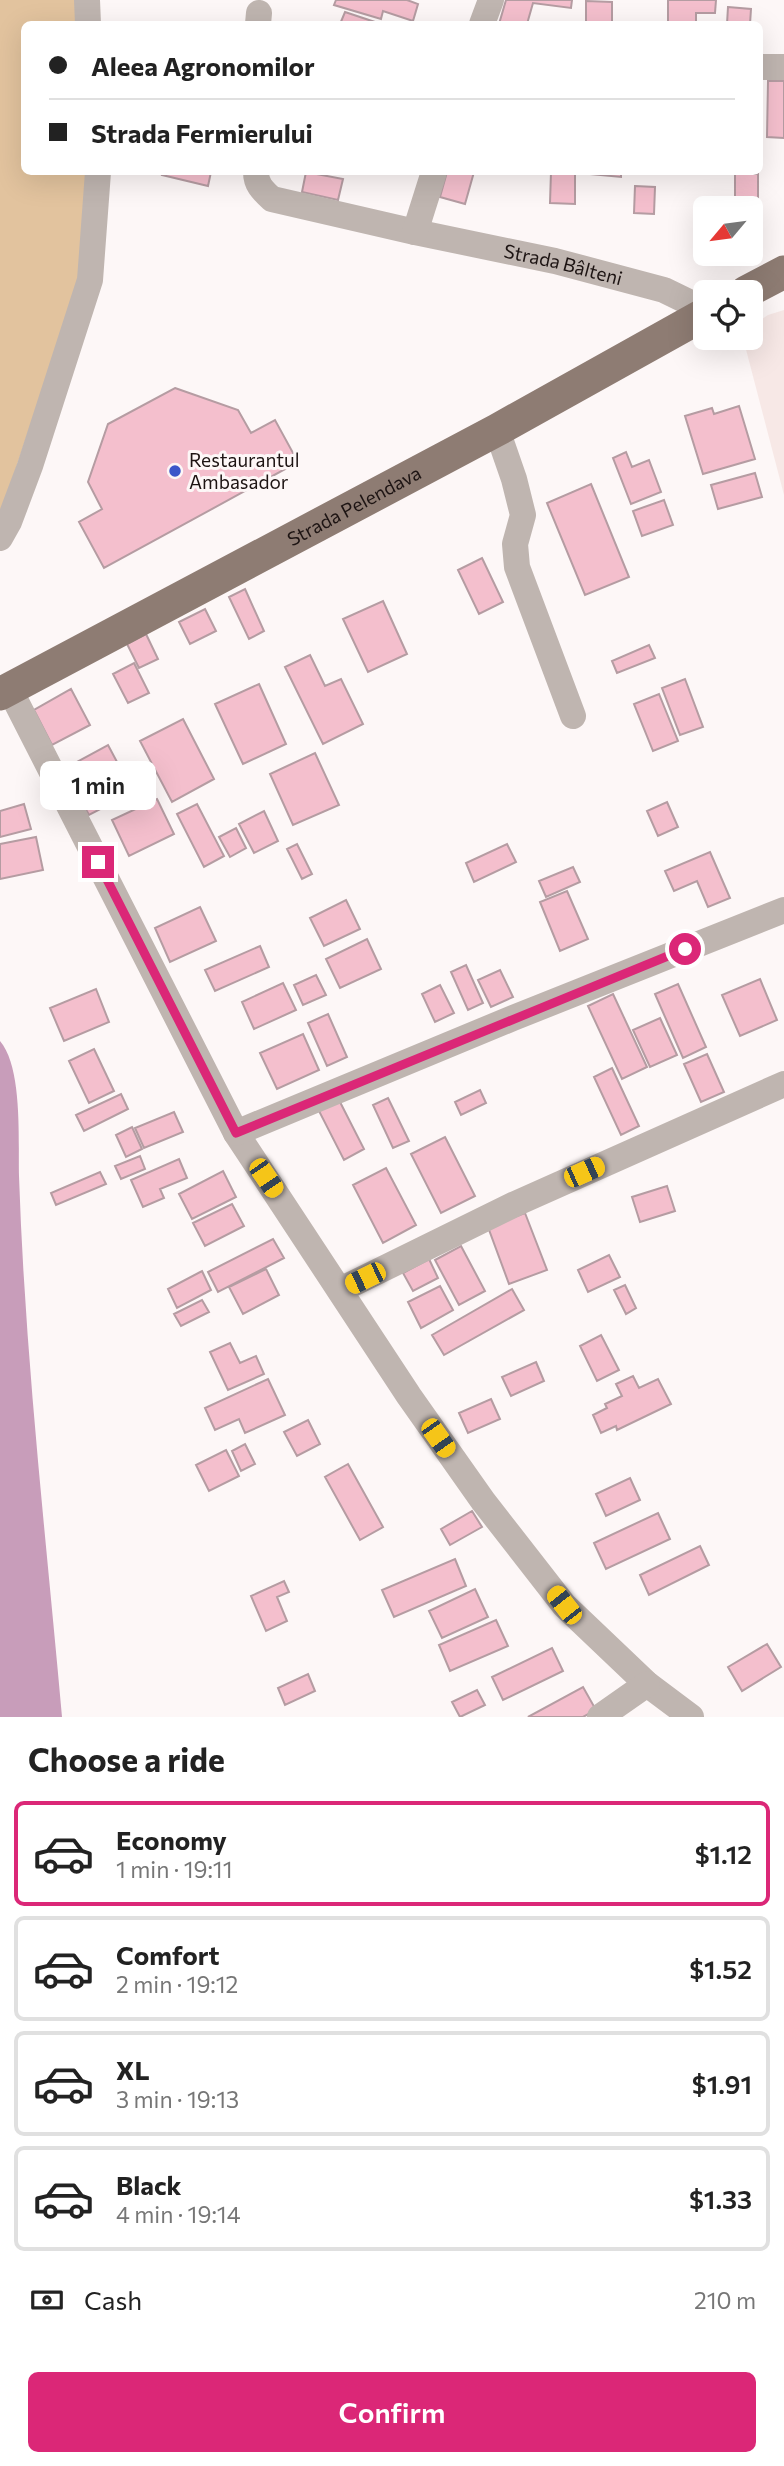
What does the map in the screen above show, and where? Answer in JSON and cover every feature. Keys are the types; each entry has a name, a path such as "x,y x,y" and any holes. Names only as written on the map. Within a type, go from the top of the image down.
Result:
{"main road":[{"path":"763,283 784,272"},
{"name":"Strada Pelendava","path":"5,692 497,430 693,319"}],"street":[{"path":"87,0 89,21"},
{"path":"483,21 491,0"},
{"path":"763,66 784,67"},
{"path":"0,538 9,522 30,466 90,280 98,175"},
{"name":"Strada Bâlteni","path":"256,175 260,188 272,199 555,261 664,290 693,306"},
{"path":"415,232 433,175"},
{"path":"497,430 514,478 523,515 515,544 517,566 573,716"},
{"path":"5,692 236,1133 409,1396 483,1501 564,1605 647,1684 691,1717"},
{"path":"236,1133 784,910"},
{"path":"340,1290 515,1203 784,1084"},
{"path":"600,1717 647,1684"}],"shaded area":[{"path":"0,0 76,0 78,21 21,21 21,175 87,175 79,279 0,516"},
{"path":"784,310 784,495 746,350 763,350 763,318"},
{"path":"0,1041 13,1069 18,1106 26,1312 62,1717 0,1717"}],"building":[{"path":"336,0 407,0 418,4 413,21 383,11 381,19 334,5"},
{"path":"506,0 572,0 571,8 533,3 528,21 500,21"},
{"path":"668,0 716,0 715,13 696,13 696,21 668,21"},
{"path":"586,1 612,2 612,21 586,21"},
{"path":"728,7 751,9 750,21 727,21"},
{"path":"345,12 372,21 341,21"},
{"path":"768,81 784,81 784,138 767,137"},
{"path":"162,175 210,175 208,186"},
{"path":"305,175 343,179 338,200 302,192"},
{"path":"446,175 473,175 465,204 440,197"},
{"path":"551,175 575,175 575,204 550,203"},
{"path":"735,175 758,175 758,196 735,196"},
{"path":"635,186 655,187 654,214 634,213"},
{"path":"175,388 238,410 251,433 275,420 298,462 104,568 79,522 102,509 88,482 108,424"},
{"path":"739,406 755,459 703,474 685,416 712,408 714,414"},
{"path":"626,452 632,467 649,460 661,492 631,504 613,458"},
{"path":"755,473 762,497 718,509 711,485"},
{"path":"591,484 629,577 585,595 547,503"},
{"path":"664,500 673,525 642,536 633,511"},
{"path":"482,558 503,602 479,614 458,570"},
{"path":"245,589 264,631 249,639 229,597"},
{"path":"383,601 407,654 368,672 343,619"},
{"path":"205,609 216,631 190,644 179,622"},
{"path":"146,634 158,659 139,668 127,644"},
{"path":"649,645 655,658 617,673 612,661"},
{"path":"310,655 325,686 341,679 363,724 323,744 285,667"},
{"path":"134,663 149,693 128,703 113,674"},
{"path":"685,679 703,727 680,735 662,688"},
{"path":"259,684 286,744 243,764 215,704"},
{"path":"71,689 90,725 52,745 34,710"},
{"path":"659,694 678,741 653,751 634,704"},
{"path":"183,719 214,779 172,802 140,741"},
{"path":"108,745 133,792 89,815 64,769"},
{"path":"315,753 339,805 293,825 270,774"},
{"path":"157,799 174,834 129,856 112,820"},
{"path":"667,802 678,827 658,836 647,811"},
{"path":"24,804 31,829 0,837 0,811"},
{"path":"197,804 224,856 204,867 177,814"},
{"path":"264,811 278,841 254,853 239,824"},
{"path":"236,828 246,848 230,857 219,837"},
{"path":"36,837 43,870 0,879 0,844"},
{"path":"297,844 312,874 302,879 287,849"},
{"path":"507,844 516,862 474,882 466,863"},
{"path":"710,852 730,898 708,907 697,881 674,891 665,871"},
{"path":"573,867 580,882 546,897 539,881"},
{"path":"567,891 588,939 560,951 540,902"},
{"path":"346,900 360,929 324,946 310,918"},
{"path":"200,907 216,941 170,962 155,928"},
{"path":"367,939 381,969 340,988 326,959"},
{"path":"260,946 269,967 215,991 205,970"},
{"path":"466,965 483,1003 468,1010 451,972"},
{"path":"500,970 513,997 491,1007 478,980"},
{"path":"316,975 326,995 303,1005 294,985"},
{"path":"760,979 777,1020 740,1036 722,995"},
{"path":"283,983 296,1010 254,1029 242,1002"},
{"path":"678,984 706,1047 683,1058 655,994"},
{"path":"440,985 454,1013 435,1022 422,994"},
{"path":"96,989 109,1022 64,1041 50,1008"},
{"path":"613,994 647,1067 622,1079 588,1006"},
{"path":"328,1014 347,1057 327,1066 308,1023"},
{"path":"660,1018 677,1055 650,1067 633,1030"},
{"path":"303,1034 319,1070 277,1089 260,1053"},
{"path":"94,1049 114,1091 89,1103 69,1061"},
{"path":"707,1054 724,1092 701,1102 684,1064"},
{"path":"612,1068 639,1126 621,1135 594,1077"},
{"path":"480,1090 486,1103 461,1115 455,1102"},
{"path":"121,1094 128,1109 84,1131 76,1115"},
{"path":"388,1098 409,1141 393,1148 373,1105"},
{"path":"339,1100 364,1149 344,1160 319,1111"},
{"path":"174,1112 183,1132 144,1148 135,1128"},
{"path":"132,1127 142,1149 126,1157 116,1135"},
{"path":"445,1137 475,1196 441,1213 411,1154"},
{"path":"140,1156 145,1169 121,1179 115,1166"},
{"path":"179,1159 187,1178 160,1189 164,1198 143,1207 131,1180"},
{"path":"386,1168 416,1225 383,1243 353,1185"},
{"path":"223,1171 236,1197 192,1219 179,1194"},
{"path":"100,1172 106,1184 56,1205 51,1193"},
{"path":"667,1186 675,1211 640,1222 632,1197"},
{"path":"232,1204 244,1226 205,1246 193,1223"},
{"path":"525,1213 547,1270 509,1284 488,1227"},
{"path":"273,1239 284,1258 218,1292 208,1272"},
{"path":"461,1246 485,1291 459,1305 435,1260"},
{"path":"609,1255 620,1277 588,1292 578,1270"},
{"path":"429,1259 438,1278 413,1291 403,1273"},
{"path":"266,1269 279,1295 243,1314 229,1287"},
{"path":"202,1271 211,1290 177,1308 168,1289"},
{"path":"625,1285 636,1308 626,1314 614,1290"},
{"path":"440,1286 453,1310 421,1328 408,1302"},
{"path":"512,1289 524,1310 444,1355 432,1335"},
{"path":"202,1300 209,1312 181,1326 174,1314"},
{"path":"601,1335 619,1370 597,1381 580,1346"},
{"path":"230,1343 240,1363 256,1356 264,1374 228,1390 210,1352"},
{"path":"536,1362 544,1381 511,1396 502,1377"},
{"path":"633,1376 639,1388 658,1379 671,1404 617,1430 616,1426 601,1433 593,1415 607,1408 605,1404 622,1396 616,1384"},
{"path":"268,1379 285,1415 245,1433 239,1419 215,1430 205,1408"},
{"path":"491,1399 500,1419 468,1433 459,1413"},
{"path":"308,1420 320,1444 297,1456 284,1432"},
{"path":"245,1444 255,1464 241,1471 232,1451"},
{"path":"226,1450 239,1476 209,1491 196,1465"},
{"path":"348,1464 383,1527 360,1540 325,1477"},
{"path":"630,1478 640,1500 606,1516 596,1494"},
{"path":"472,1511 482,1527 450,1545 441,1529"},
{"path":"658,1513 670,1539 606,1569 594,1543"},
{"path":"700,1546 709,1565 649,1595 640,1575"},
{"path":"455,1559 466,1586 394,1617 382,1590"},
{"path":"284,1581 289,1592 277,1597 287,1621 266,1631 251,1596"},
{"path":"475,1589 488,1617 442,1638 429,1611"},
{"path":"496,1620 508,1646 450,1671 439,1645"},
{"path":"767,1644 781,1667 742,1691 728,1667"},
{"path":"552,1648 563,1671 503,1700 492,1677"},
{"path":"308,1674 315,1691 285,1705 278,1688"},
{"path":"583,1687 596,1710 583,1717 528,1717"},
{"path":"477,1690 485,1705 460,1717 452,1702"}],"place":[{"name":"Restaurantul Ambasador","path":"175,471"}],"route":[{"path":"98,862 236,1133 685,949"}]}
